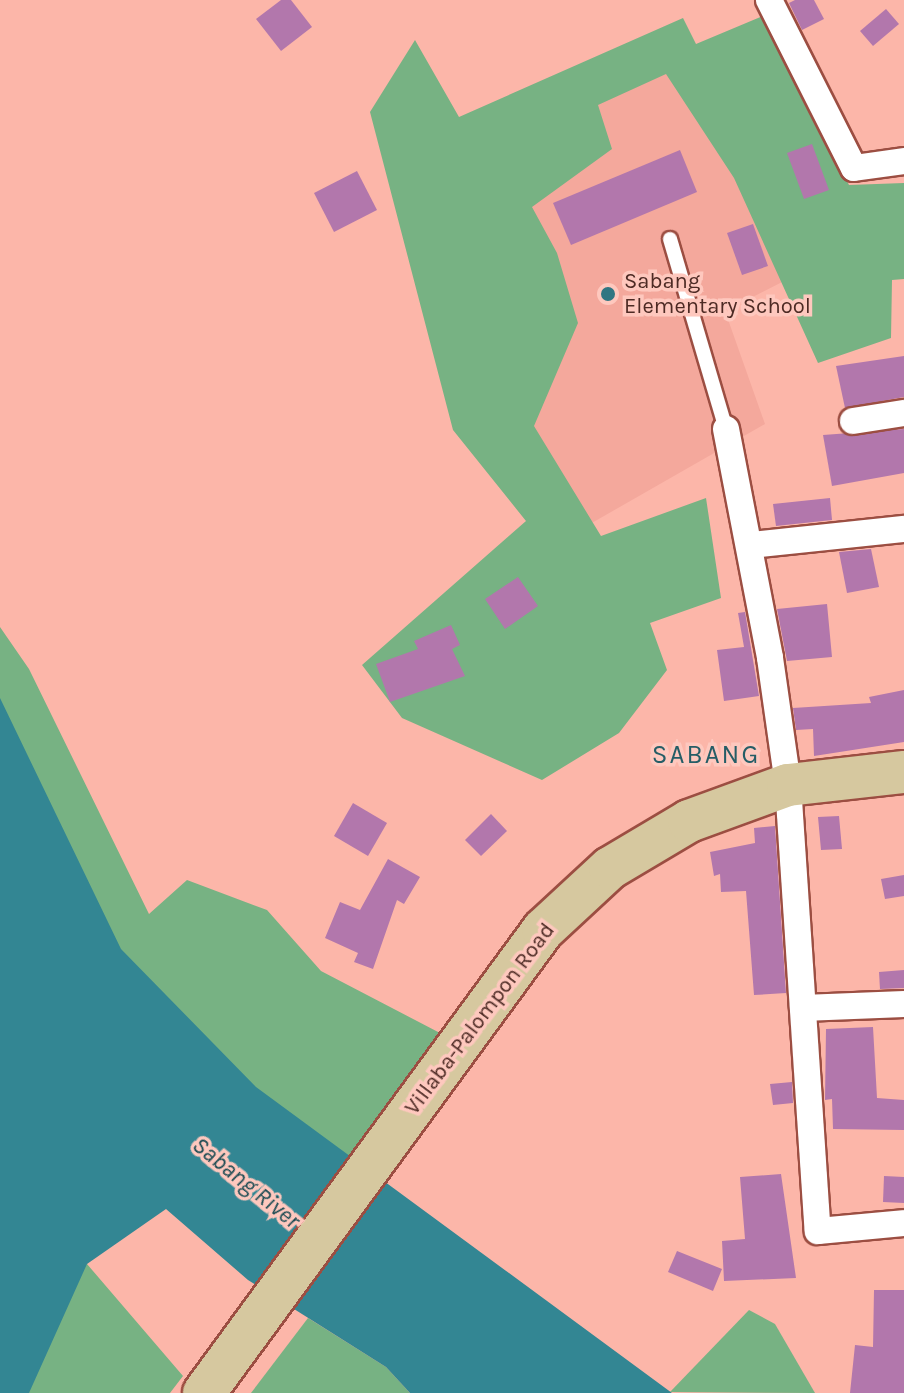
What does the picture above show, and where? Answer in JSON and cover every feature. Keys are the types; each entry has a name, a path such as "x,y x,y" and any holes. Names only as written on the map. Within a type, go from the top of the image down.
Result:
{"main road":[{"name":"Villaba-Palompon Road","path":"204,1393 543,930 610,868 689,821 788,785 904,772"}],"street":[{"path":"769,0 854,168 904,161"},
{"path":"853,421 904,413"},
{"path":"726,429 751,545 788,785 818,1231 904,1223"},
{"path":"751,545 904,529"},
{"path":"803,1008 904,1004"}],"lane":[{"path":"670,239 726,429"}],"shaded area":[{"name":"Sabang Elementary School","path":"679,41 792,277 725,311 765,424 569,536 409,189"}],"green space":[{"path":"765,15 849,185 904,183 904,279 892,280 891,338 818,363 734,178 666,74 598,105 612,149 532,207 557,253 578,323 534,426 601,536 706,498 721,598 650,623 667,670 619,733 542,780 402,718 362,665 526,521 453,430 370,112 415,40 459,117 683,18 696,44"},
{"path":"0,627 29,669 149,914 187,880 267,910 321,971 440,1033 314,1211 265,1191 0,771"},
{"path":"0,951 72,1235 87,1264 183,1376 170,1393 0,1393"},
{"path":"749,1310 775,1324 815,1393 670,1392"},
{"path":"308,1318 386,1367 410,1393 251,1393"}],"water":[{"name":"Sabang River","path":"0,698 121,949 256,1087 672,1393 410,1393 386,1367 248,1280 166,1209 87,1264 29,1393 0,1393"}],"building":[{"path":"281,0 291,0 312,27 281,51 256,19"},
{"path":"814,0 824,19 802,30 789,3"},
{"path":"886,9 899,24 873,46 860,31"},
{"path":"812,144 829,190 804,199 787,153"},
{"path":"680,150 697,192 571,245 553,203"},
{"path":"357,171 377,210 334,232 314,193"},
{"path":"753,224 768,266 742,275 727,233"},
{"path":"904,356 904,397 845,408 836,366"},
{"path":"904,429 904,473 832,486 823,435"},
{"path":"830,498 832,520 776,526 773,504"},
{"path":"871,549 879,587 847,593 839,552"},
{"path":"518,577 538,606 505,629 485,599"},
{"path":"827,604 832,657 787,661 777,609"},
{"path":"745,612 759,696 724,701 717,650 744,647 738,613"},
{"path":"451,625 460,645 452,649 465,676 390,702 376,664 418,649 414,641"},
{"path":"904,690 904,742 814,756 813,729 796,730 793,708 871,703 869,697"},
{"path":"353,803 387,823 368,856 334,836"},
{"path":"491,814 507,831 481,856 465,840"},
{"path":"839,816 842,849 821,850 818,817"},
{"path":"775,826 786,993 754,995 746,891 721,892 720,874 714,876 710,852 755,843 754,828"},
{"path":"388,859 420,877 404,904 397,900 373,969 354,962 358,953 325,938 340,902 360,910"},
{"path":"904,875 904,896 885,899 881,879"},
{"path":"904,970 904,988 880,989 879,972"},
{"path":"873,1027 877,1098 904,1100 904,1130 833,1129 832,1099 825,1100 826,1029"},
{"path":"792,1082 793,1103 773,1105 770,1084"},
{"path":"781,1174 796,1278 724,1281 722,1241 745,1239 740,1177"},
{"path":"884,1176 904,1177 904,1203 883,1202"},
{"path":"677,1251 722,1269 713,1291 668,1272"},
{"path":"874,1290 904,1290 904,1393 850,1393 855,1345 873,1347"}],"place":[{"name":"Sabang Elementary School","path":"608,294"}],"district":[{"name":"SABANG","path":"706,755"}]}
